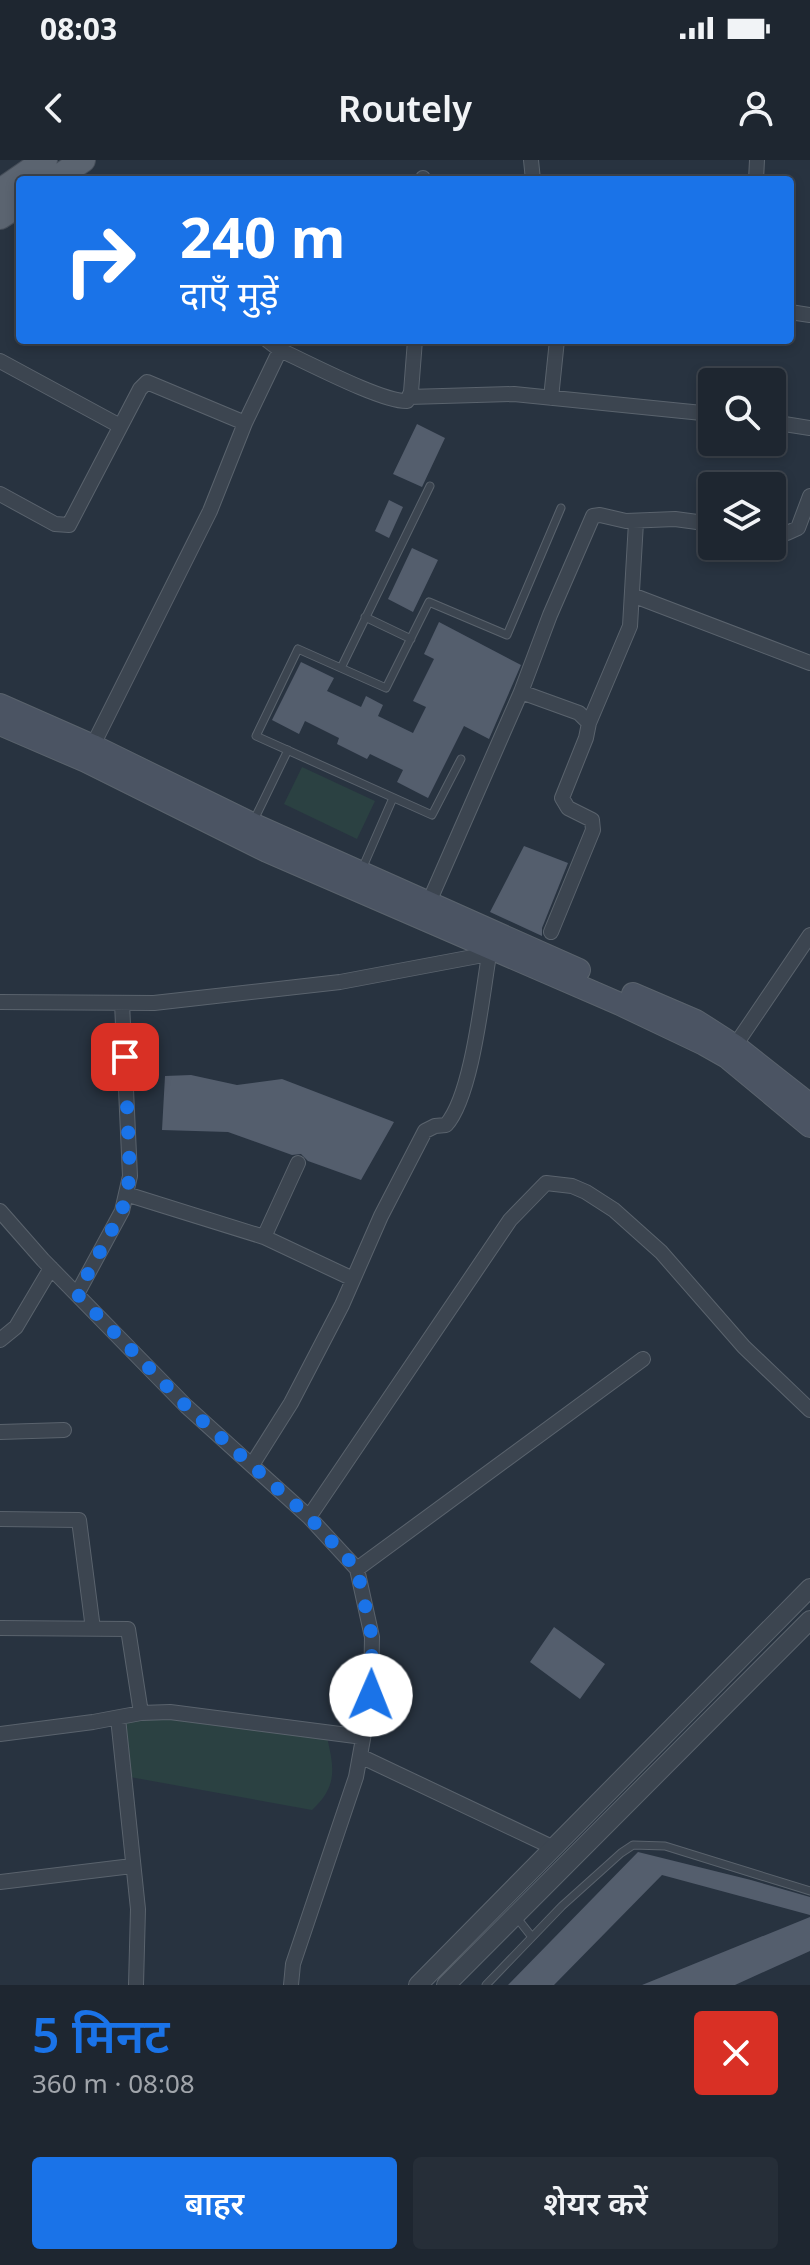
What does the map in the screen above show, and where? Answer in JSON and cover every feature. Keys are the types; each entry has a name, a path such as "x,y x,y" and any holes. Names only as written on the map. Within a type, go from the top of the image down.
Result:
{"main road":[{"path":"22,176 45,160"},
{"path":"60,176 83,160"},
{"path":"0,705 89,754 248,831 361,873 696,1021 810,1126"},
{"path":"0,724 89,754"},
{"path":"248,831 267,851 494,953 731,1052 810,1105"}],"street":[{"path":"272,344 382,396 401,401 409,397 514,394 698,413"},
{"path":"409,397 415,344"},
{"path":"551,398 557,344"},
{"path":"89,754 210,511 245,423 280,350"},
{"path":"0,361 120,426"},
{"path":"0,494 55,524 69,525 140,389 147,382 245,423"},
{"path":"786,424 810,428"},
{"path":"786,533 798,528 810,496"},
{"path":"429,902 521,692 593,516 636,522 675,519 698,522"},
{"path":"551,932 593,830 592,820 568,808 562,798 589,723 630,626 636,522"},
{"path":"632,595 810,663"},
{"path":"521,692 579,713 589,723"},
{"path":"731,1052 810,935"},
{"path":"0,1002 154,1003 340,982 494,953 466,1087 455,1115 446,1125 425,1131 291,1403 252,1465"},
{"path":"77,1294 116,1222 126,1194 130,1162 122,1003"},
{"path":"264,1237 298,1163"},
{"path":"309,1517 510,1220 546,1183 572,1186 614,1210 661,1252 744,1347 810,1410"},
{"path":"126,1194 264,1237 353,1279"},
{"path":"0,1211 7,1228 51,1268 186,1406 309,1517 357,1569 372,1637 371,1695 360,1756 293,1964 291,1985"},
{"path":"0,1340 16,1327 51,1268"},
{"path":"357,1569 643,1359"},
{"path":"0,1432 64,1430"},
{"path":"0,1519 79,1520 93,1629"},
{"path":"418,1985 810,1588"},
{"path":"446,1985 810,1620"},
{"path":"0,1628 128,1629 141,1713"},
{"path":"0,1734 141,1713 170,1712 363,1737"},
{"path":"118,1718 138,1909 136,1985"},
{"path":"360,1756 554,1848"},
{"path":"0,1882 132,1866"}],"lane":[{"path":"341,668 430,486"},
{"path":"461,759 432,815 256,736 298,649 386,688 429,602 507,635 561,508"},
{"path":"365,617 411,639"},
{"path":"248,831 288,750"},
{"path":"361,873 393,798"},
{"path":"486,1985 574,1896 633,1845 665,1846 810,1891"},
{"path":"516,1917 532,1937"}],"green space":[{"path":"302,767 375,801 357,839 284,804"},
{"path":"141,1713 327,1737 332,1767 330,1785 312,1810 130,1777 126,1722"}],"building":[{"path":"417,424 445,438 422,487 393,474"},
{"path":"389,500 403,507 389,538 375,531"},
{"path":"412,548 438,560 413,612 388,599"},
{"path":"439,622 521,665 489,739 464,726 428,798 397,782 403,770 370,754 367,759 337,744 339,738 305,721 299,734 272,720 301,662 334,678 327,691 361,707 366,696 383,705 378,716 413,733 426,707 413,701 434,659 424,654"},
{"path":"524,846 568,863 542,928 542,936 490,912"},
{"path":"191,1075 237,1085 282,1079 394,1122 361,1180 308,1161 301,1154 292,1155 228,1132 162,1130 165,1076"},
{"path":"554,1627 605,1664 580,1699 530,1662"},
{"path":"638,1852 810,1897 810,1915 662,1875 554,1985 508,1985"},
{"path":"810,1917 810,1951 735,1985 642,1985"}],"route":[{"path":"125,1057 130,1176 122,1211 77,1294 186,1406 309,1517 357,1569 372,1637 371,1695"}]}
